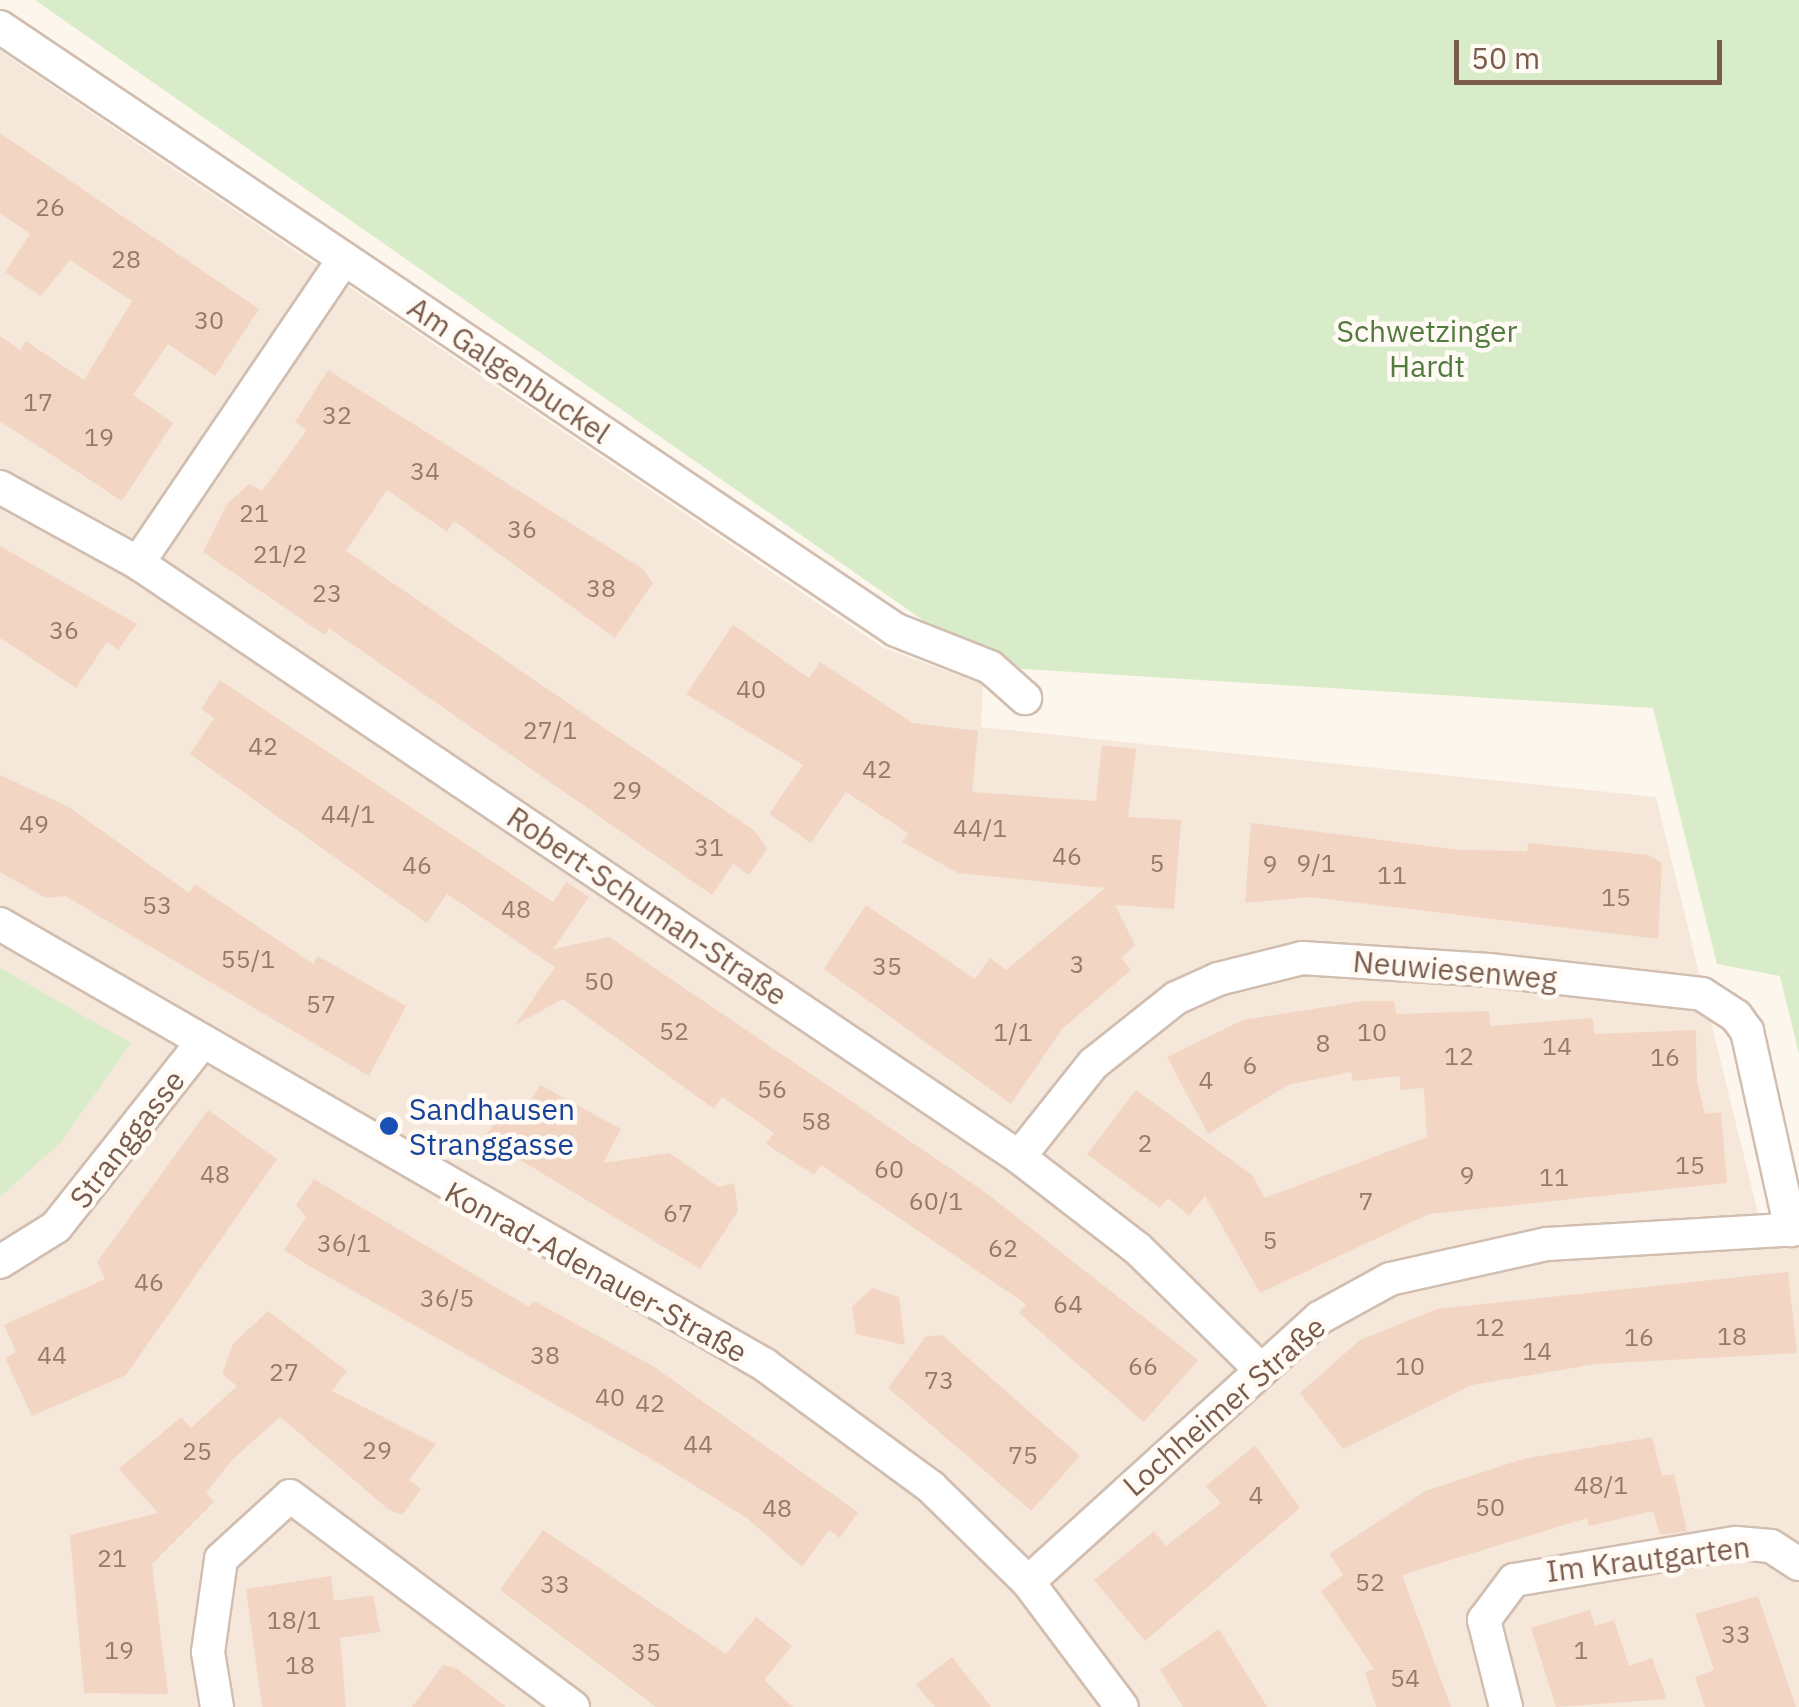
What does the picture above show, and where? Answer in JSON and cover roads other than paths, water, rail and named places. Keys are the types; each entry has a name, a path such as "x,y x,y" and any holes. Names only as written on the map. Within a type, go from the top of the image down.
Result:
{"street":[{"name":"Am Galgenbuckel","path":"0,27 896,630 990,667 1025,698"},
{"path":"138,563 344,259"},
{"name":"Robert-Schuman-Straße","path":"0,487 138,563 1019,1158 1138,1249 1260,1369"},
{"name":"Konrad-Adenauer-Straße","path":"0,924 200,1045 764,1365 931,1487 1028,1582 1122,1707"},
{"name":"Neuwiesenweg","path":"1019,1158 1093,1064 1176,998 1218,978 1302,958 1489,970 1702,994 1736,1016 1747,1031 1795,1229"},
{"name":"Stranggasse","path":"0,1262 69,1214 200,1045"},
{"name":"Lochheimer Straße","path":"1028,1582 1320,1318 1390,1279 1490,1252 1795,1229"},
{"path":"217,1707 208,1652 221,1559 290,1496 573,1707"},
{"name":"Im Krautgarten","path":"1506,1707 1484,1620 1514,1580 1736,1544 1771,1546 1799,1564"}],"place":[{"name":"Sandhausen Stranggasse","path":"389,1126"}],"park label":[{"name":"Schwetzinger Hardt","path":"1427,348"}]}
